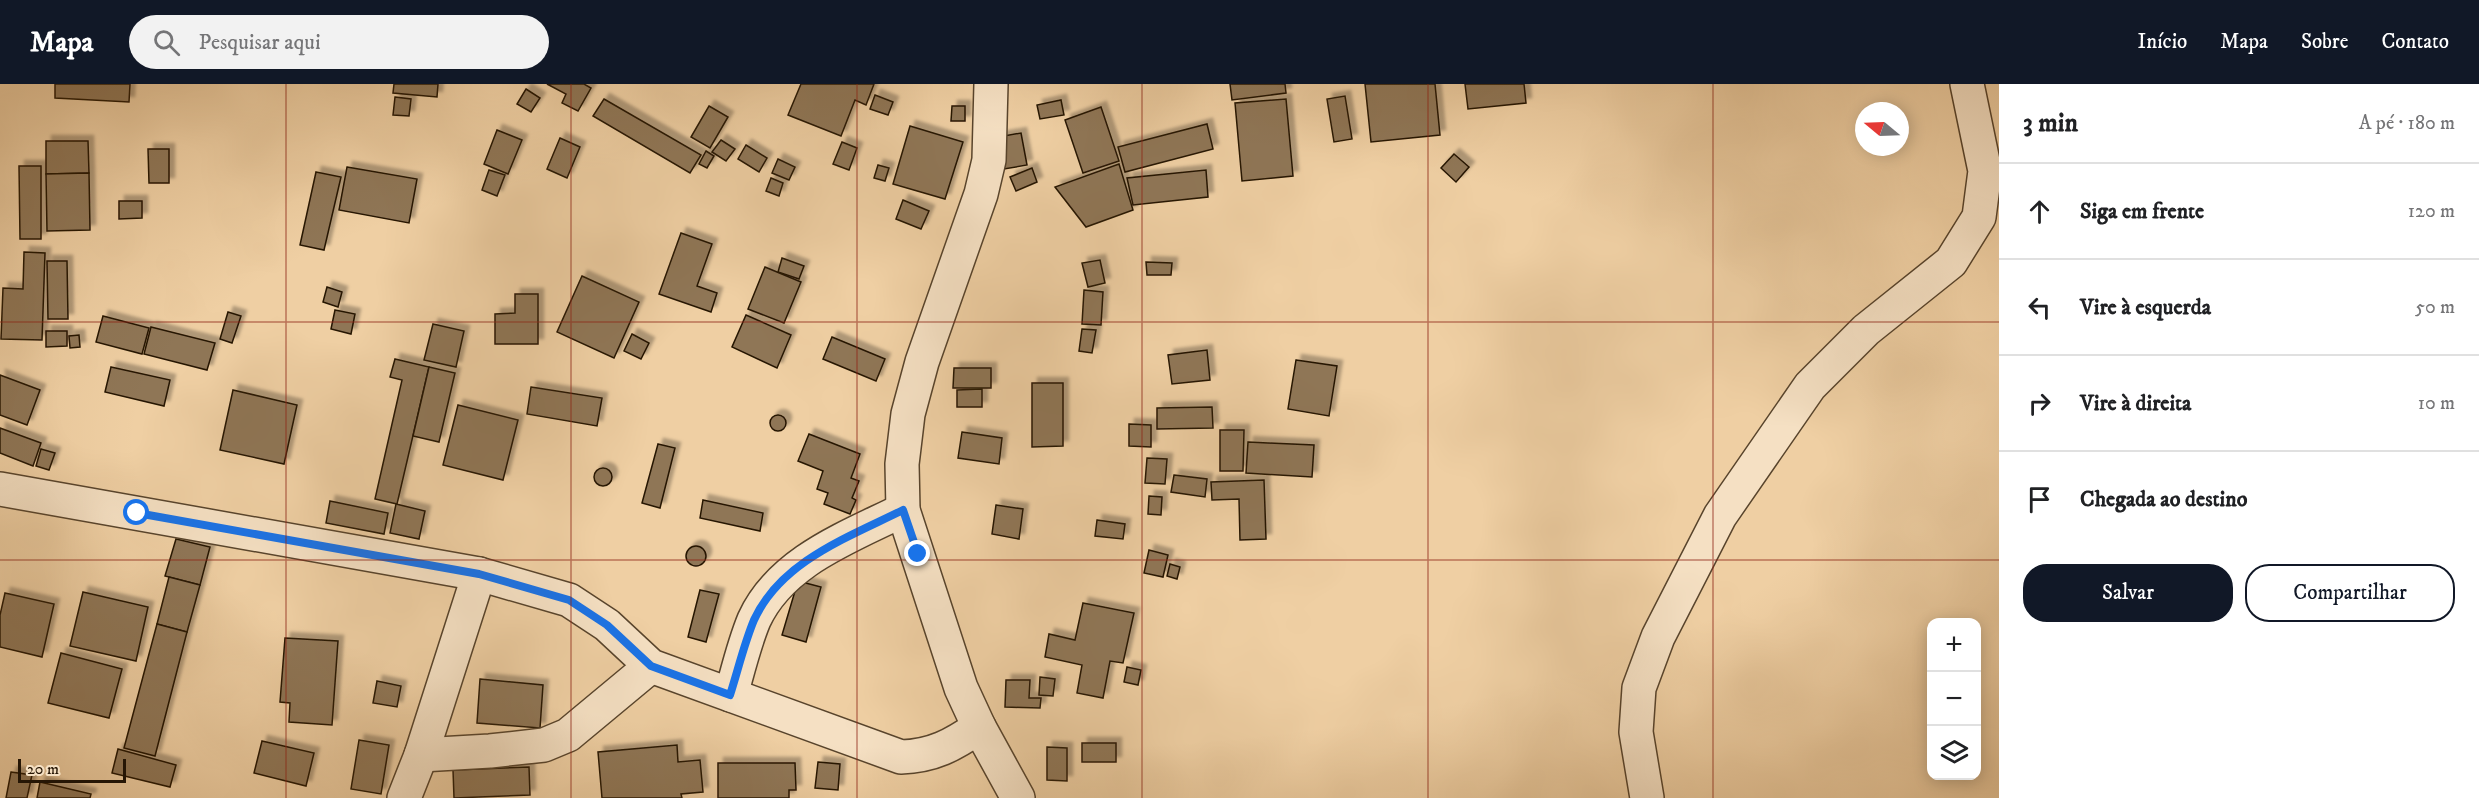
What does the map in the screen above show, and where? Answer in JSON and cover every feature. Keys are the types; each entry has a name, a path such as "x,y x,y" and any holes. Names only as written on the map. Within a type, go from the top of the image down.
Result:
{"street":[{"path":"991,84 989,160 981,194 922,362 908,414 902,464 903,510 961,688 979,727 1018,798"},
{"path":"1647,798 1636,732 1639,688 1658,637 1720,516 1810,386 1866,330 1951,262 1979,217 1984,171 1967,84"},
{"path":"0,489 479,574 569,600 607,625 651,666 901,757 922,757 947,749 979,727"},
{"path":"730,695 755,619 778,584 806,561 903,510"},
{"path":"404,798 422,755 479,574"},
{"path":"422,755 490,752 544,745 568,735 651,666"}],"building":[{"path":"55,84 130,84 129,102 55,98"},
{"path":"394,84 438,84 437,97 393,93"},
{"path":"547,84 584,84 591,88 578,111 562,103 566,94"},
{"path":"801,84 874,84 866,105 855,100 841,136 788,115"},
{"path":"1230,84 1285,84 1286,93 1232,100"},
{"path":"1365,84 1435,84 1440,135 1371,142"},
{"path":"1465,84 1524,84 1526,103 1468,109"},
{"path":"526,89 540,98 531,112 517,104"},
{"path":"875,95 893,102 888,115 870,109"},
{"path":"1345,96 1352,139 1334,142 1327,99"},
{"path":"395,97 411,99 409,116 393,115"},
{"path":"604,99 701,155 690,173 593,116"},
{"path":"1286,99 1293,176 1242,181 1235,103"},
{"path":"1061,100 1064,115 1040,119 1037,105"},
{"path":"709,106 728,117 710,148 691,137"},
{"path":"952,106 965,106 965,121 951,121"},
{"path":"1101,107 1119,161 1083,173 1065,120"},
{"path":"1207,124 1213,149 1125,172 1118,147"},
{"path":"910,126 963,142 945,199 893,184"},
{"path":"497,130 522,140 508,174 484,164"},
{"path":"1021,133 1027,165 1004,169 998,137"},
{"path":"560,138 580,147 567,178 547,169"},
{"path":"721,140 735,149 726,161 712,152"},
{"path":"46,141 88,141 89,173 46,174"},
{"path":"842,142 857,148 849,170 833,164"},
{"path":"746,145 767,158 759,172 738,159"},
{"path":"148,149 169,149 169,183 149,183"},
{"path":"706,151 714,156 707,168 699,164"},
{"path":"1454,154 1469,167 1456,182 1441,168"},
{"path":"778,159 795,167 789,180 772,173"},
{"path":"1119,164 1133,210 1086,227 1055,187"},
{"path":"878,165 889,168 885,181 874,178"},
{"path":"19,166 41,166 41,239 20,239"},
{"path":"347,167 417,179 409,223 339,210"},
{"path":"1032,168 1037,182 1016,191 1010,177"},
{"path":"489,170 505,175 497,196 482,190"},
{"path":"1206,170 1208,197 1133,205 1127,178"},
{"path":"316,172 341,177 324,250 300,245"},
{"path":"89,173 90,230 47,231 46,174"},
{"path":"771,178 783,183 779,196 766,191"},
{"path":"903,200 929,211 921,229 896,219"},
{"path":"119,201 142,201 142,218 119,219"},
{"path":"681,233 712,244 697,286 717,293 711,312 659,294"},
{"path":"24,252 45,253 42,340 1,339 3,288 23,289"},
{"path":"782,258 804,266 799,279 778,272"},
{"path":"1100,260 1105,283 1088,287 1082,263"},
{"path":"47,261 67,261 68,319 48,319"},
{"path":"1146,262 1172,263 1171,275 1147,275"},
{"path":"765,267 801,282 784,323 748,309"},
{"path":"582,276 639,302 614,358 557,332"},
{"path":"327,287 342,292 338,307 323,302"},
{"path":"1084,290 1103,292 1101,325 1082,324"},
{"path":"515,294 538,294 538,344 495,344 495,314 515,313"},
{"path":"335,310 355,314 351,334 331,329"},
{"path":"228,312 241,316 232,343 220,339"},
{"path":"746,315 791,335 777,368 732,347"},
{"path":"103,316 149,328 142,354 96,342"},
{"path":"433,324 464,331 456,367 424,360"},
{"path":"151,327 215,343 207,370 144,354"},
{"path":"1082,329 1096,330 1092,353 1079,351"},
{"path":"46,331 67,331 67,346 46,347"},
{"path":"632,334 649,343 641,359 624,351"},
{"path":"79,335 80,347 70,348 69,336"},
{"path":"832,337 885,359 876,381 823,359"},
{"path":"1207,350 1210,380 1172,384 1168,355"},
{"path":"395,359 429,367 397,504 375,499 402,380 390,377"},
{"path":"1296,360 1337,366 1329,416 1288,409"},
{"path":"111,367 170,380 164,406 105,392"},
{"path":"429,367 455,373 439,442 413,436"},
{"path":"954,368 991,368 991,388 953,388"},
{"path":"0,375 40,390 27,425 0,415"},
{"path":"1032,383 1063,383 1063,446 1032,447"},
{"path":"531,387 602,398 597,426 527,414"},
{"path":"982,389 982,407 957,407 957,390"},
{"path":"233,390 297,405 284,464 220,450"},
{"path":"458,405 518,420 503,480 443,465"},
{"path":"1212,407 1213,428 1157,429 1157,408"},
{"path":"778,415 784,417 786,423 784,429 778,431 772,429 770,423 772,417"},
{"path":"1129,424 1151,425 1151,447 1129,446"},
{"path":"0,428 41,443 33,466 0,453"},
{"path":"1220,430 1244,430 1243,471 1220,471"},
{"path":"962,432 1002,438 999,464 958,458"},
{"path":"809,434 860,454 851,478 859,481 852,498 856,500 850,514 824,504 828,493 817,489 823,471 798,461"},
{"path":"1248,442 1314,445 1312,477 1246,473"},
{"path":"658,444 675,448 660,508 642,503"},
{"path":"41,449 55,453 49,470 36,466"},
{"path":"1147,458 1167,459 1165,484 1145,483"},
{"path":"599,468 607,468 612,473 610,484 599,486 594,481 594,473"},
{"path":"1174,475 1207,479 1205,497 1171,492"},
{"path":"1264,480 1266,539 1240,540 1239,499 1212,500 1211,482"},
{"path":"1149,496 1162,497 1161,515 1148,514"},
{"path":"703,500 763,513 760,531 700,518"},
{"path":"330,501 388,513 384,534 326,523"},
{"path":"396,504 425,511 419,539 390,533"},
{"path":"996,505 1023,509 1019,539 992,534"},
{"path":"1097,520 1125,524 1123,539 1095,536"},
{"path":"176,539 210,547 200,585 165,576"},
{"path":"696,546 703,549 706,556 703,563 696,566 689,563 686,556 689,549"},
{"path":"1149,550 1168,555 1163,577 1144,573"},
{"path":"1170,564 1180,567 1177,579 1167,576"},
{"path":"169,577 200,585 187,632 157,624"},
{"path":"798,581 821,587 806,642 782,635"},
{"path":"700,590 719,594 706,642 688,637"},
{"path":"83,592 148,607 136,661 70,646"},
{"path":"5,593 54,604 42,657 0,647 0,615"},
{"path":"1083,603 1134,613 1123,663 1110,661 1103,698 1077,693 1082,665 1045,657 1049,634 1075,640"},
{"path":"157,624 187,632 155,756 124,748"},
{"path":"285,638 338,641 332,725 289,722 290,703 280,702"},
{"path":"61,653 122,669 109,718 48,703"},
{"path":"1127,667 1141,670 1138,685 1124,682"},
{"path":"1040,677 1055,679 1053,696 1039,695"},
{"path":"480,679 543,685 540,728 477,723"},
{"path":"1006,680 1030,680 1029,698 1041,698 1040,708 1005,707"},
{"path":"377,681 401,686 397,707 373,703"},
{"path":"359,740 389,745 381,794 351,789"},
{"path":"262,741 314,753 306,786 254,773"},
{"path":"1082,743 1116,743 1116,762 1082,762"},
{"path":"677,745 678,762 700,760 703,792 681,794 682,798 602,798 598,752"},
{"path":"1047,747 1067,748 1067,781 1047,780"},
{"path":"118,749 176,765 170,787 112,773"},
{"path":"818,762 840,764 838,790 815,788"},
{"path":"718,763 795,763 796,790 789,790 789,798 718,798"},
{"path":"529,767 530,795 454,798 453,770"},
{"path":"11,772 32,775 27,798 6,798"},
{"path":"40,782 91,794 90,798 37,798"}],"route":[{"path":"137,513 479,574 569,600 607,625 651,666 730,695 755,619 778,584 798,566 903,510 918,554"}]}
